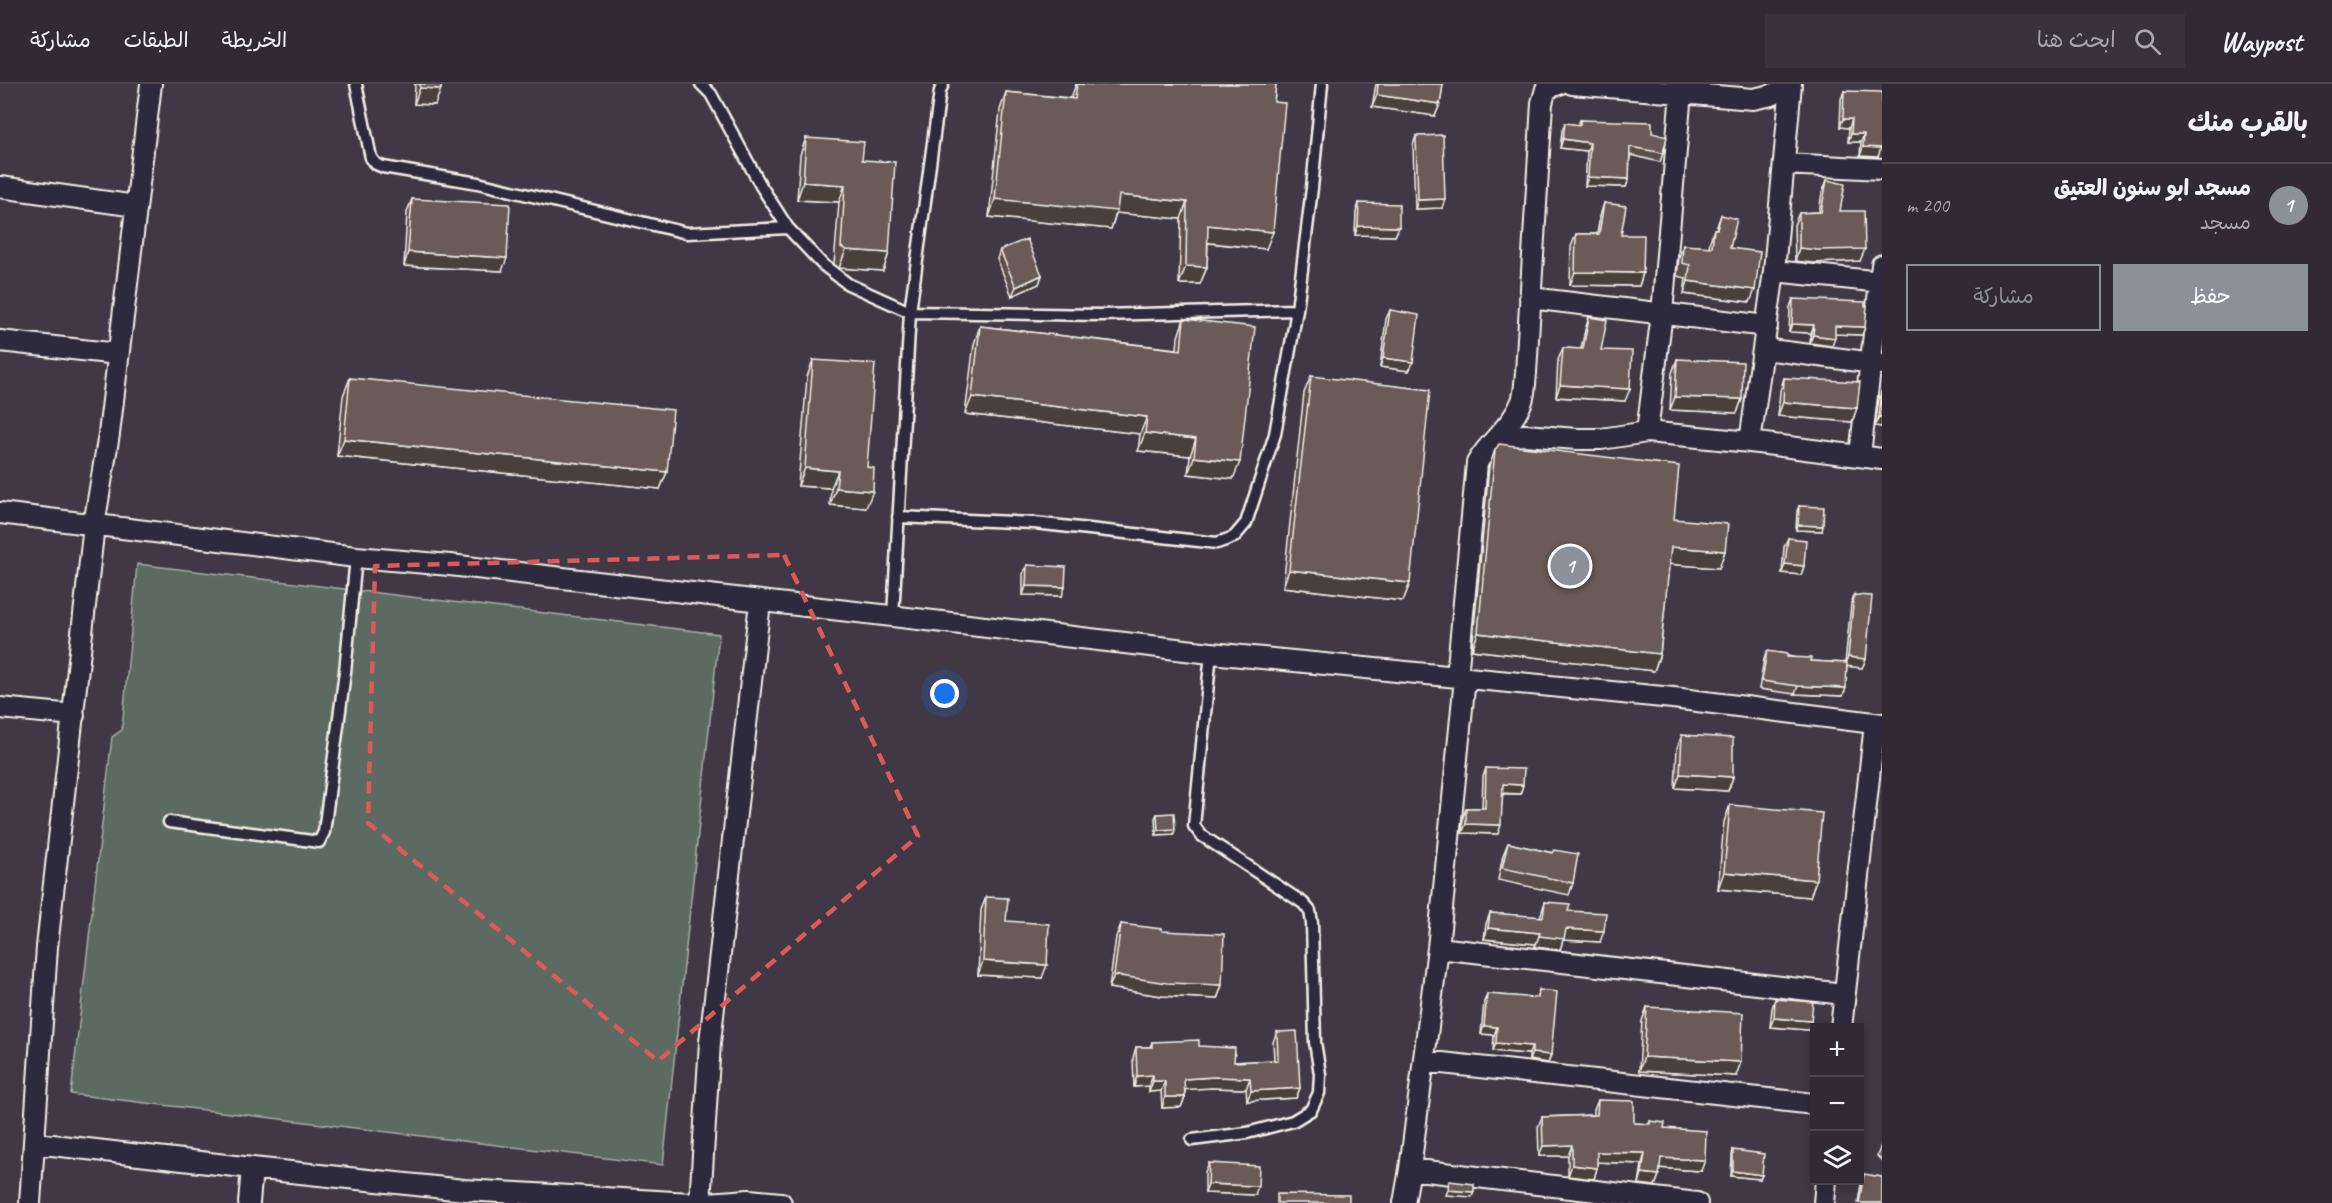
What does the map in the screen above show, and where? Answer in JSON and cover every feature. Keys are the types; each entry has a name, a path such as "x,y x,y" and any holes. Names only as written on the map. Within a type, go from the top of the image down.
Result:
{"street":[{"path":"30,1203 47,947 94,525 109,434 151,84"},
{"path":"1404,1203 1438,948 1478,463 1485,448 1498,437 1522,401 1526,373 1542,103 1546,89 1559,84"},
{"path":"1572,84 1753,99 1772,94 1791,84"},
{"path":"1750,442 1774,271 1791,84"},
{"path":"1647,432 1662,314 1681,92"},
{"path":"1784,164 1882,169"},
{"path":"0,188 136,206"},
{"path":"1774,271 1881,276 1876,364 1860,455"},
{"path":"1530,298 1767,326"},
{"path":"0,341 118,354"},
{"path":"1763,349 1876,364"},
{"path":"1498,437 1525,435 1601,439 1647,432 1750,442 1882,459"},
{"path":"0,513 356,557 462,566 1211,653 1673,698 1879,724 1841,1023"},
{"path":"700,1203 710,1042 759,602"},
{"path":"0,708 74,715"},
{"path":"1438,948 1844,994"},
{"path":"1424,1060 1810,1103"},
{"path":"35,1143 464,1190 691,1203"},
{"path":"249,1203 252,1168"},
{"path":"1410,1169 1697,1203"},
{"path":"1824,1203 1826,1185"},
{"path":"708,1203 748,1200 781,1203"}],"lane":[{"path":"356,84 371,158 376,164 478,183 687,233 788,228"},
{"path":"701,84 712,89 761,186 788,228 822,264 848,284 910,312 1100,315 1297,310"},
{"path":"893,616 910,312 940,91 944,84"},
{"path":"898,517 1034,523 1217,543 1234,537 1246,523 1275,434 1297,310 1322,84"},
{"path":"169,822 319,842 324,832 345,672 356,557"},
{"path":"1192,1140 1247,1133 1293,1121 1311,1110 1319,1092 1320,1074 1315,1042 1310,911 1201,835 1194,826 1211,653"}],"highlighted area":[{"path":"784,555 918,836 658,1061 368,823 375,566"}],"green space":[{"path":"137,564 719,634 663,1165 71,1094 112,737 122,730"}],"building":[{"path":"420,84 441,84 441,89 420,88"},
{"path":"1077,84 1276,84 1274,102 1285,103 1273,232 1208,225 1207,267 1186,266 1187,202 1119,195 1117,211 995,199 1006,92 1075,99"},
{"path":"1378,84 1443,84 1440,104 1377,95"},
{"path":"1844,91 1882,92 1881,148 1863,147 1864,134 1851,134 1852,119 1843,119"},
{"path":"1580,120 1652,122 1652,133 1667,137 1663,153 1630,147 1629,179 1588,177 1590,143 1563,139 1565,123 1580,125"},
{"path":"1443,135 1445,199 1418,200 1416,136"},
{"path":"806,138 864,142 862,160 895,162 889,253 846,250 841,247 845,185 803,182"},
{"path":"1827,180 1845,184 1840,211 1864,211 1865,249 1799,248 1799,213 1821,212"},
{"path":"412,199 510,204 507,258 408,252"},
{"path":"1359,203 1399,204 1399,227 1358,226"},
{"path":"1604,203 1626,206 1621,235 1644,235 1643,273 1575,272 1576,234 1599,234"},
{"path":"1721,215 1737,219 1730,248 1760,252 1755,290 1688,281 1690,265 1682,263 1683,245 1712,247 1714,229 1717,229"},
{"path":"1027,239 1042,275 1016,287 1000,250"},
{"path":"1793,299 1865,302 1867,306 1865,327 1835,326 1835,338 1813,335 1814,325 1792,324"},
{"path":"1390,310 1419,315 1413,362 1383,358"},
{"path":"1589,317 1607,320 1601,350 1632,351 1630,389 1560,385 1563,348 1583,349"},
{"path":"1184,319 1255,327 1240,462 1194,457 1196,439 1145,433 1147,417 972,397 980,326 1181,350"},
{"path":"1677,359 1743,362 1742,399 1675,397"},
{"path":"813,360 875,364 867,467 874,468 873,491 836,488 838,471 805,468"},
{"path":"1311,376 1430,390 1410,583 1289,570"},
{"path":"350,378 673,410 667,472 344,439"},
{"path":"1784,378 1860,382 1857,408 1783,402"},
{"path":"1882,390 1882,417 1879,417"},
{"path":"1499,444 1679,466 1674,519 1728,524 1725,551 1671,547 1660,654 1478,633 1495,450"},
{"path":"1799,506 1824,507 1823,526 1798,525"},
{"path":"1788,538 1806,540 1804,566 1785,564"},
{"path":"1027,565 1066,567 1065,587 1026,586"},
{"path":"1854,595 1872,596 1866,659 1848,657"},
{"path":"1767,651 1787,654 1787,657 1811,658 1810,661 1847,663 1846,688 1798,686 1762,681"},
{"path":"1682,735 1733,738 1733,777 1680,774"},
{"path":"1486,768 1524,769 1523,785 1503,784 1501,825 1466,824 1466,808 1485,808"},
{"path":"1730,805 1822,813 1816,880 1724,872"},
{"path":"1174,813 1175,829 1158,830 1157,814"},
{"path":"1508,843 1553,853 1554,850 1578,854 1573,883 1502,868"},
{"path":"986,897 1008,898 1006,921 1049,924 1047,965 983,961"},
{"path":"1545,902 1570,904 1568,911 1606,913 1604,931 1566,929 1564,939 1539,936 1540,933 1488,928 1490,913 1543,917"},
{"path":"1121,924 1162,929 1162,931 1224,934 1222,985 1167,983 1114,975"},
{"path":"1539,990 1557,992 1551,1055 1532,1053 1532,1046 1496,1043 1497,1027 1484,1026 1487,994 1538,998"},
{"path":"1775,999 1813,1002 1811,1021 1774,1018"},
{"path":"1647,1007 1743,1013 1741,1062 1644,1057"},
{"path":"1297,1031 1300,1088 1251,1091 1250,1078 1184,1079 1185,1097 1165,1097 1165,1081 1153,1081 1153,1075 1137,1076 1136,1047 1152,1047 1152,1042 1199,1040 1199,1046 1235,1048 1234,1062 1278,1060 1277,1032"},
{"path":"1598,1100 1634,1101 1634,1123 1650,1124 1650,1121 1665,1123 1664,1128 1706,1131 1705,1160 1661,1158 1659,1175 1642,1173 1645,1153 1597,1152 1597,1168 1572,1165 1572,1145 1543,1146 1542,1117 1597,1115"},
{"path":"1733,1150 1764,1154 1762,1175 1733,1171"},
{"path":"1209,1163 1259,1166 1258,1186 1208,1184"},
{"path":"1864,1174 1882,1177 1882,1203 1859,1203 1862,1185 1864,1185"},
{"path":"1449,1181 1474,1184 1474,1192 1448,1190"},
{"path":"1277,1194 1349,1195 1349,1203 1277,1203"}],"place":[{"name":"مسجد ابو سنون العتيق","path":"1570,566"}]}
